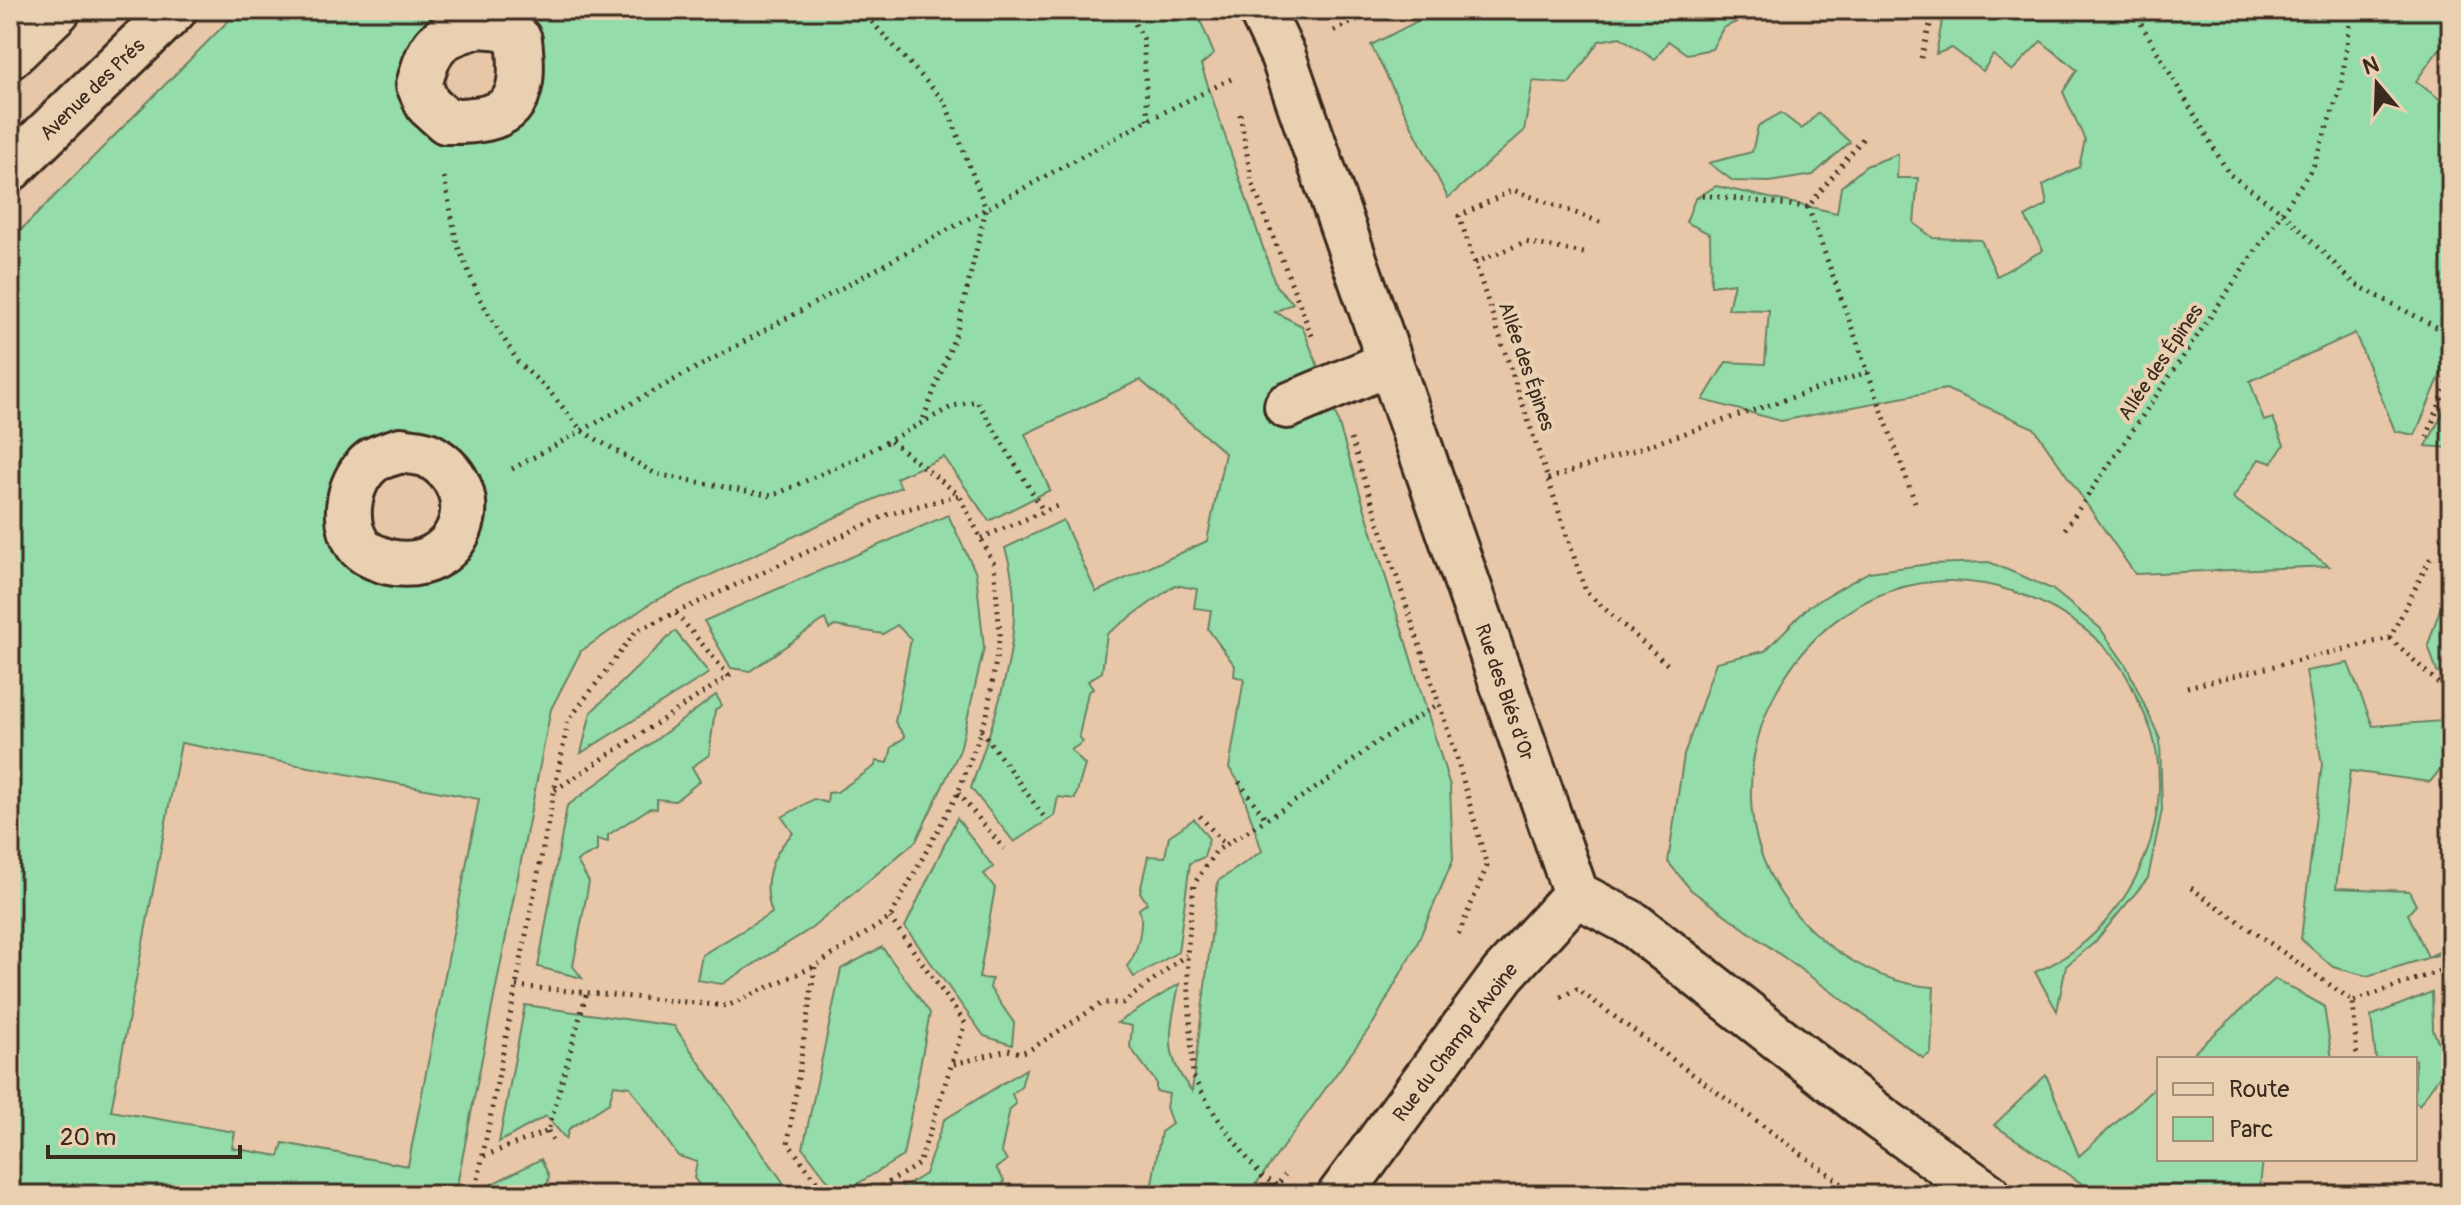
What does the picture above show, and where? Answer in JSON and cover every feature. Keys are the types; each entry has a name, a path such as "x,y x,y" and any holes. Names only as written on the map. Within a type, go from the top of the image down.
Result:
{"street":[{"path":"10,56 58,10"},
{"name":"Avenue des Prés","path":"10,169 174,10"},
{"name":"Rue des Blés d'Or","path":"1261,10 1283,56 1576,894"},
{"path":"1287,406 1390,363"},
{"path":"1576,894 1633,924 1880,1118 1988,1195"},
{"name":"Rue du Champ d'Avoine","path":"1340,1195 1503,974 1576,894"}],"path":[{"path":"861,10 862,16 945,102 986,209 957,331 922,422"},
{"path":"1127,10 1143,38 1148,120"},
{"path":"1921,58 1934,10"},
{"path":"2133,10 2229,174 2282,212 2355,284 2451,335"},
{"name":"Allée des Épines","path":"2065,529 2313,167 2341,87 2352,10"},
{"path":"1229,64 1237,93"},
{"path":"463,495 1148,120 1234,78"},
{"path":"1239,108 1252,183 1332,387 1439,703 1487,866 1453,949 1503,974 1525,1017 1577,989 1857,1195"},
{"path":"1808,207 1864,137"},
{"path":"443,174 457,244 480,299 518,362 550,392 582,431 656,474 772,496 857,458 953,406 977,401 1044,512"},
{"name":"Allée des Épines","path":"1600,222 1513,190 1459,216 1586,592 1668,665"},
{"path":"1702,195 1808,207"},
{"path":"1808,207 1915,502"},
{"path":"1475,263 1525,242 1584,253"},
{"path":"1548,479 1868,372"},
{"path":"2427,437 2451,374"},
{"path":"516,986 727,1006 815,966 890,918 958,793 981,730 1000,635 994,564 959,495 888,439"},
{"path":"475,1195 568,721 636,631 889,514 959,495"},
{"path":"980,538 1057,506"},
{"path":"2187,687 2390,638 2431,557"},
{"path":"555,790 729,676 676,613"},
{"path":"2390,638 2451,695"},
{"path":"1277,1185 1262,1176 1250,1162 1216,1116 1193,1077 1187,955 1194,884 1216,851 1439,703 1503,685"},
{"path":"981,730 1047,821"},
{"path":"1239,782 1266,819"},
{"path":"958,793 1004,849"},
{"path":"1200,816 1226,846"},
{"path":"2191,888 2353,1001"},
{"path":"868,1195 919,1164 965,1023 890,918"},
{"path":"954,1064 1008,1050 1021,1053 1031,1049 1102,1003 1123,1003 1187,955"},
{"path":"815,966 788,1143 827,1195"},
{"path":"2353,1001 2451,967"},
{"path":"554,1143 548,1131 586,995"},
{"path":"2353,1001 2357,1057"},
{"path":"483,1157 548,1131"},
{"path":"1270,1195 1286,1173"}],"green space":[{"path":"239,10 1196,10 1214,54 1201,65 1276,286 1293,303 1275,312 1302,326 1331,399 1450,786 1453,860 1417,944 1374,1022 1248,1195 1150,1195 1161,1132 1172,1124 1166,1107 1169,1094 1156,1091 1156,1082 1130,1047 1132,1026 1117,1023 1179,984 1171,1028 1172,1053 1182,1078 1192,1091 1218,881 1262,851 1239,782 1229,768 1244,679 1234,676 1235,666 1208,629 1211,610 1194,608 1197,589 1175,585 1107,634 1102,672 1088,681 1093,689 1088,692 1079,736 1083,742 1071,750 1085,765 1075,799 1058,797 1054,816 1014,842 971,788 1000,700 1012,638 1012,578 1005,548 1063,520 1096,592 1207,541 1225,453 1140,380 1025,434 1050,490 989,521 944,457 896,478 901,487 654,601 581,651 551,709 455,1195 10,1195 10,241","holes":["446,34 519,40 500,116 428,105","429,455 454,542 358,545 373,460","181,743 479,799 408,1166 283,1143 279,1156 232,1148 235,1132 111,1111"]},
{"path":"1439,10 1762,10 1723,28 1712,49 1687,54 1668,41 1655,60 1620,37 1599,41 1569,84 1533,81 1524,131 1448,198 1371,45"},
{"path":"1944,10 2451,10 2451,33 2416,81 2451,108 2451,198 2447,229 2451,230 2451,374 2442,371 2415,435 2395,431 2355,333 2250,381 2264,421 2273,418 2284,445 2272,463 2259,459 2233,498 2329,566 2135,574 2034,428 1946,389 1781,421 1703,400 1726,362 1765,364 1769,310 1728,309 1734,283 1711,286 1710,234 1686,222 1695,199 1716,186 1837,213 1841,187 1866,166 1898,154 1897,178 1918,178 1914,223 1933,238 1981,240 1997,276 2043,250 2025,217 2047,205 2043,185 2079,167 2085,140 2063,92 2077,70 2041,41 2012,71 1993,55 1983,71 1952,48 1936,54"},
{"path":"1781,113 1802,129 1818,113 1850,142 1813,175 1769,182 1733,181 1709,163 1752,152 1758,126"},
{"path":"2451,397 2451,448 2426,446"},
{"path":"948,515 976,573 984,648 960,750 916,841 812,928 722,984 697,980 702,955 772,913 768,891 770,870 779,850 793,833 782,817 814,799 827,803 828,793 837,792 875,766 876,761 888,763 892,747 905,737 895,722 911,639 897,625 883,634 835,626 829,629 825,619 750,671 731,668 704,621"},
{"path":"1989,562 2052,589 2100,628 2127,667 2160,739 2162,810 2148,878 2094,943 2066,966 2057,1011 2035,972 2067,955 2095,933 2119,905 2137,874 2151,840 2158,805 2158,769 2148,722 2113,656 2084,629 2050,607 2015,592 1939,581 1872,598 1817,637 1776,691 1754,756 1753,823 1778,889 1830,946 1842,954 1866,969 1892,979 1934,987 1931,1053 1923,1058 1691,890 1668,862 1684,755 1716,662 1765,651 1809,606 1869,572 1929,564"},
{"path":"2451,576 2451,684 2437,672 2428,645"},
{"path":"675,631 709,673 581,753 591,712"},
{"path":"2348,663 2373,726 2443,721 2451,727 2451,756 2430,782 2350,771 2336,888 2409,891 2416,905 2408,914 2428,957 2451,946 2451,951 2367,976 2333,967 2301,939 2322,764 2306,671"},
{"path":"716,695 722,705 715,710 709,755 692,767 700,781 675,801 657,799 657,809 650,808 608,835 608,842 597,839 597,851 577,861 589,882 573,966 582,978 538,967 567,806"},
{"path":"957,818 993,867 984,874 995,888 979,978 992,979 990,988 1014,1023 1012,1045 984,1036 905,927"},
{"path":"1194,819 1209,839 1204,857 1190,863 1178,952 1134,977 1127,966 1139,939 1139,909 1147,903 1140,892 1148,856 1165,857 1169,836"},
{"path":"882,947 930,1013 903,1156 839,1195 803,1148 841,969"},
{"path":"2275,979 2324,1006 2332,1057 2189,1057"},
{"path":"2432,992 2433,1030 2448,1064 2419,1105 2417,1057 2376,1057 2371,1016"},
{"path":"525,1005 674,1026 792,1195 698,1195 704,1191 694,1178 697,1162 678,1156 630,1087 614,1085 609,1103 569,1129 566,1139 546,1116 499,1142"},
{"path":"1026,1069 1021,1087 1012,1094 1016,1104 1010,1109 1001,1152 1007,1160 996,1168 1004,1180 1001,1195 891,1195 925,1174 944,1120"},
{"path":"2046,1075 2079,1156 2157,1086 2157,1161 2263,1161 2259,1195 2099,1195 1994,1125"},
{"path":"541,1159 549,1176 546,1195 488,1195 490,1185"}]}
